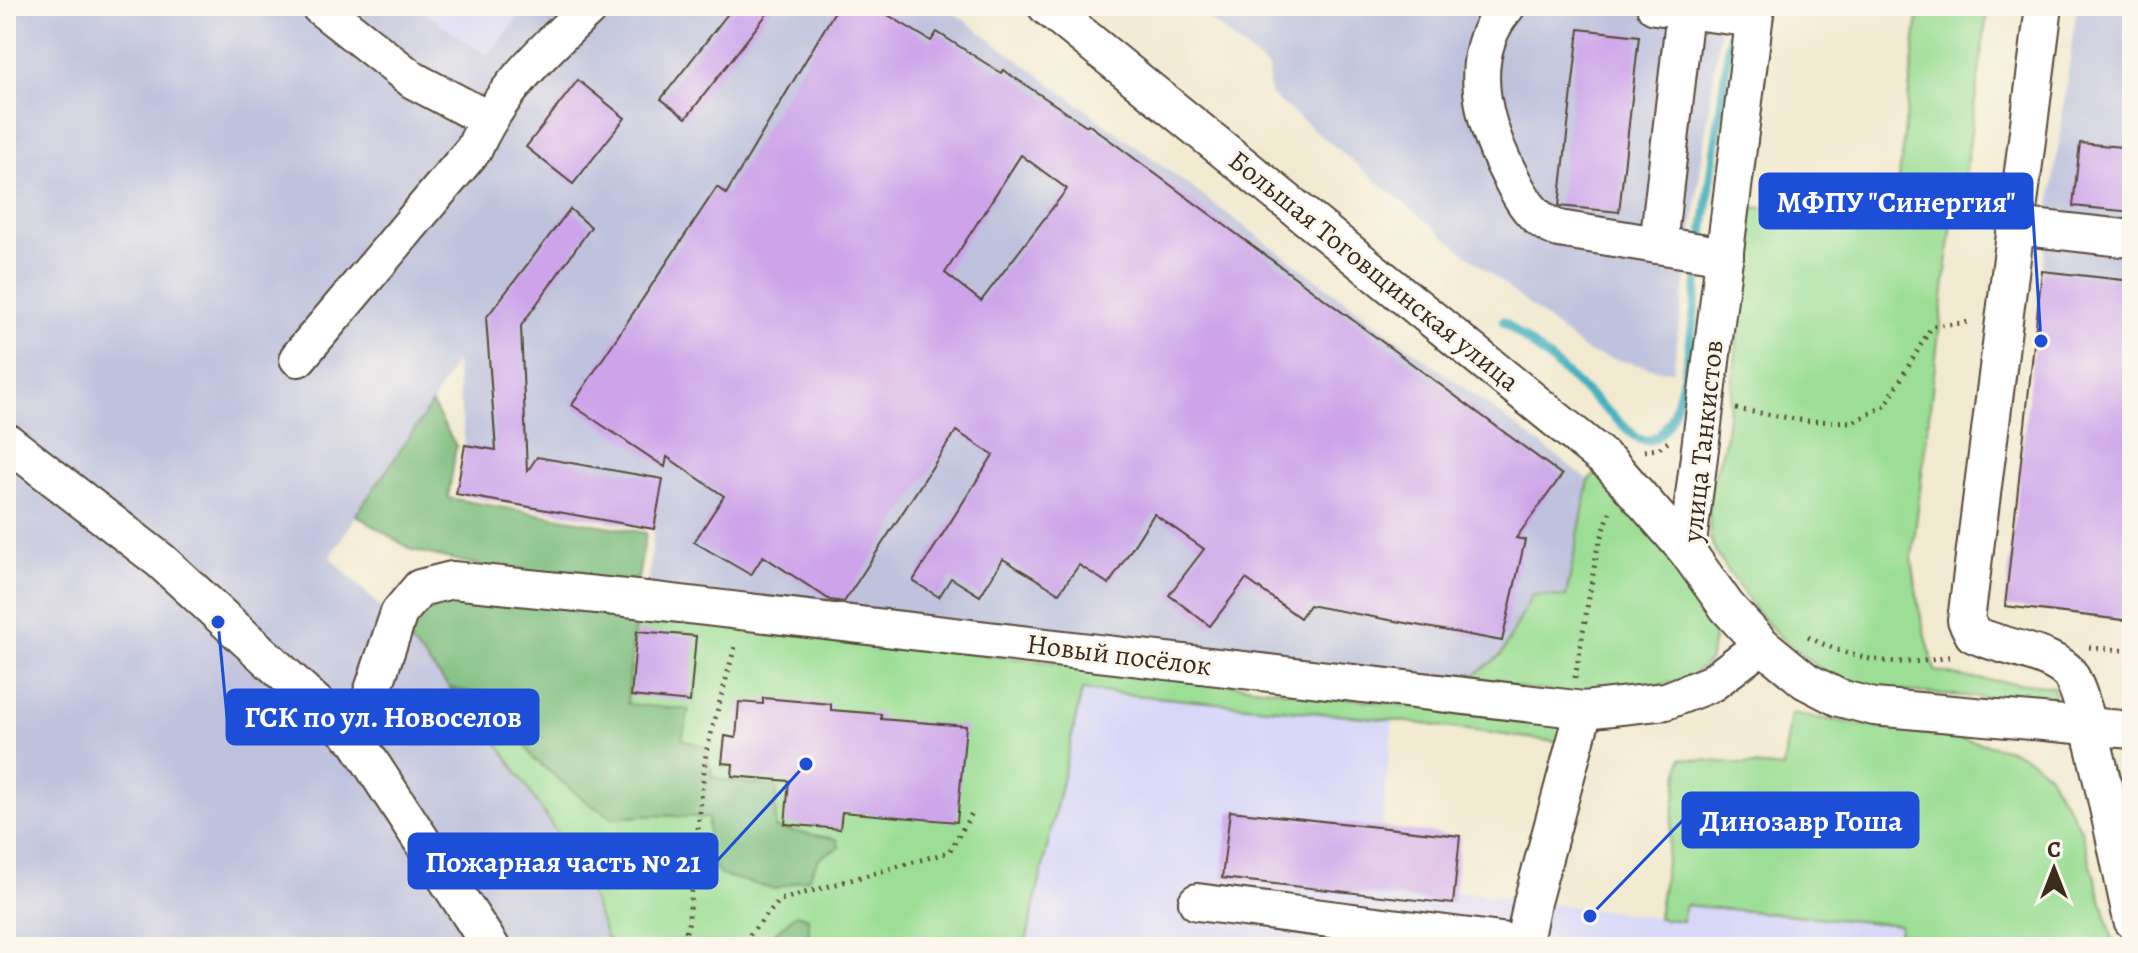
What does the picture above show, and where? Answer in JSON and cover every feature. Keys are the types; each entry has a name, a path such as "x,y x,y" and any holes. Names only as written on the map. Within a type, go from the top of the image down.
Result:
{"street":[{"path":"319,6 413,80 487,119"},
{"path":"298,358 474,149 487,119 542,52 591,6"},
{"name":"Большая Тоговщинская улица","path":"1046,6 1569,427 1611,464 1687,551"},
{"path":"1507,6 1487,44 1482,65 1482,102 1493,142 1526,204 1536,216 1551,227 1725,256"},
{"path":"2044,6 1966,620 1973,634 2050,661 2067,670 2076,685 2132,920"},
{"path":"1658,245 1670,9 1755,12"},
{"name":"улица Танкистов","path":"1755,12 1687,551 1727,607 1762,645 1806,681 1839,698 1874,707 2132,730"},
{"path":"2015,226 2132,239"},
{"path":"6,441 161,561 356,740 491,947"},
{"name":"Новый посёлок","path":"356,740 399,613 420,588 452,580 745,611 1584,710 1666,701 1712,683 1762,645"},
{"path":"1197,902 1524,946 1532,902 1584,710"}],"path":[{"path":"680,947 688,926 706,752 745,611"},
{"path":"739,947 780,900 949,852 972,813"}],"shaded area":[{"path":"6,6 416,6 487,56 528,6 945,6 1589,480 1566,597 1532,595 1502,654 1468,680 648,584 654,529 456,494 465,445 455,361 432,404 383,473 330,557 378,605 502,749 582,872 610,947 6,947"},
{"path":"416,6 528,6 487,56"},
{"path":"1193,6 1723,6 1673,370 1665,371 1588,353 1270,94 1268,68"},
{"path":"2077,6 2132,6 2132,621 2005,606 2047,230"},
{"path":"1082,689 1393,720 1382,827 1460,836 1455,891 1682,921 1684,905 1901,926 1898,947 1025,947"}],"green space":[{"path":"1919,6 1988,6 1961,204 1897,195"},
{"path":"1751,207 1952,223 1912,558 1919,609 1935,671 1969,678 2054,687 2054,703 1875,689 1843,681 1823,671 1780,637 1757,612 1717,555 1710,538 1709,492 1724,446"},
{"path":"432,404 456,446 448,498 646,533 638,578 624,583 491,568 412,550 356,515"},
{"path":"1601,470 1700,594 1711,621 1714,640 1709,661 1688,680 1586,697 1468,680 1502,654 1532,595 1566,597 1589,480"},
{"path":"432,596 636,613 627,704 689,710 682,739 705,747 712,776 777,787 775,828 837,839 839,847 819,858 808,878 774,889 720,875 708,855 708,818 658,815 613,818 588,803 533,758 491,696 450,688 407,638 421,608"},
{"path":"636,613 1562,724 1565,743 1393,720 1082,690 1025,947 818,947 813,946 809,936 808,918 796,914 760,947 610,947 582,872 502,749 450,688 491,696 533,758 588,803 613,817 658,815 708,818 708,855 808,878 819,858 839,847 775,828 722,780 712,776 705,747 682,739 627,704"},
{"path":"1791,714 1972,741 2014,751 2033,761 2049,775 2081,830 2115,947 1898,947 1900,925 1685,905 1682,921 1658,918 1681,758 1783,768"},
{"path":"796,914 808,918 809,936 813,946 818,947 760,947"}],"building":[{"path":"734,6 773,6 686,118 661,99"},
{"path":"838,6 873,6 931,41 937,32 1001,73 1003,70 1088,124 1562,475 1516,538 1525,540 1502,641 1309,605 1300,618 1246,579 1210,626 1169,595 1204,549 1154,514 1109,584 1079,565 1059,593 1003,559 980,596 951,578 939,597 913,581 993,455 956,431 844,602 830,600 763,556 751,575 694,542 724,496 667,457 665,467 572,405 717,187 726,194","holes":["1021,155 1067,189 981,301 945,273"]},
{"path":"1579,29 1639,36 1619,212 1559,206"},
{"path":"578,80 625,118 573,184 526,147"},
{"path":"2080,143 2132,148 2132,212 2073,206"},
{"path":"570,209 591,227 521,326 527,472 537,457 663,479 654,529 456,494 465,445 496,450 486,318"},
{"path":"2042,271 2132,281 2132,621 2005,606"},
{"path":"637,631 696,636 690,702 631,696"},
{"path":"763,698 831,704 831,710 881,714 881,719 966,726 957,822 842,812 840,829 785,824 789,781 732,776 733,764 722,763 725,736 736,738 739,702 763,704"},
{"path":"1230,811 1460,836 1453,904 1222,878"}],"waterway":[{"path":"1702,243 1732,24"},
{"path":"1503,321 1637,438 1654,439 1667,424 1678,400 1686,368 1700,258"}],"place":[{"name":"МФПУ \"Синергия\"","path":"2041,341"},
{"name":"ГСК по ул. Новоселов","path":"218,622"},
{"name":"Пожарная часть № 21","path":"806,764"},
{"name":"Динозавр Гоша","path":"1590,916"}]}
